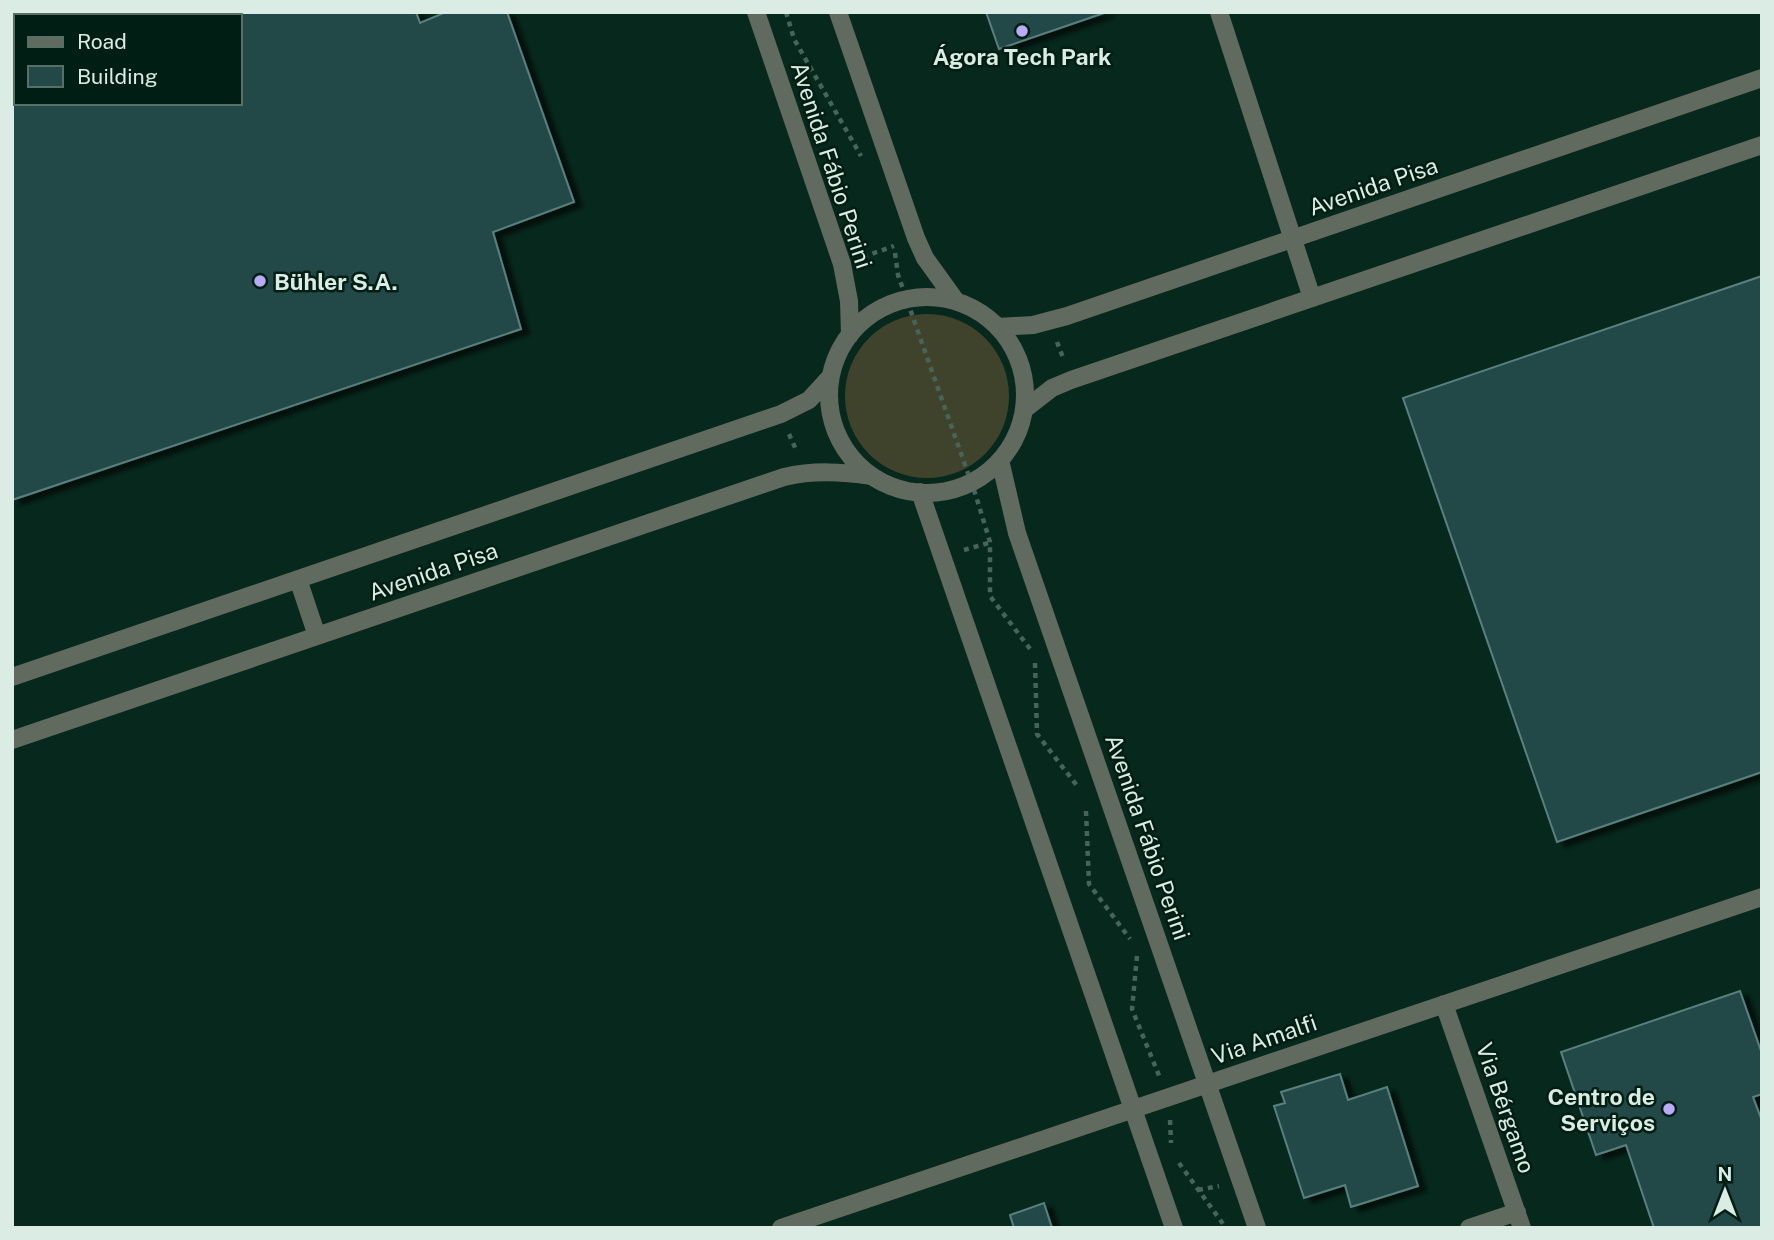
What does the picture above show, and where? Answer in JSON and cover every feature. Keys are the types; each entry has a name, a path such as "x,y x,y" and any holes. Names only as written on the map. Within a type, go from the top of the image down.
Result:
{"street":[{"name":"Avenida Fábio Perini","path":"756,12 842,264 849,301 849,335"},
{"path":"838,12 916,238 925,258 956,301"},
{"path":"1219,12 1312,298"},
{"name":"Avenida Pisa","path":"998,327 1050,322 1762,78"},
{"path":"1025,409 1052,388 1070,380 1762,145"},
{"path":"932,297 956,301 978,311 998,327 1012,345 1021,365 1025,409 1016,436 1000,460 987,473 972,482 938,492 895,487 873,477 855,461 832,422 829,399 831,376 838,354 849,335 875,313 907,299 932,297"},
{"name":"Avenida Pisa","path":"12,677 781,414 809,400 831,376"},
{"name":"Avenida Fábio Perini","path":"1000,460 1017,533 1256,1228"},
{"name":"Avenida Pisa","path":"12,740 784,477 805,472 848,473 873,477"},
{"path":"920,492 1174,1228"},
{"path":"298,579 317,636"},
{"name":"Via Amalfi","path":"781,1228 1762,897"},
{"name":"Via Bérgamo","path":"1444,1004 1519,1220"},
{"path":"1469,1228 1519,1220"}],"path":[{"path":"786,12 794,39 863,160"},
{"path":"889,234 894,246 898,275 972,482 990,542 989,596 1035,656 1037,734 1085,797"},
{"path":"842,264 916,238"},
{"path":"1050,322 1070,380"},
{"path":"781,414 805,472"},
{"path":"943,557 1017,533"},
{"path":"1086,809 1089,884 1137,948 1132,1009 1168,1097 1172,1154 1226,1228"}],"green space":[{"path":"927,314 958,321 985,338 1002,365 1009,396 1002,427 985,454 958,471 927,478 896,471 869,454 852,427 845,396 852,365 869,338 896,321"}],"building":[{"name":"Bühler S.A.","path":"12,12 416,12 420,23 446,12 507,12 574,202 493,232 521,329 12,500"},
{"name":"Ágora Tech Park","path":"986,12 1107,12 999,49"},
{"path":"1762,276 1762,772 1557,842 1403,398"},
{"name":"Centro de Serviços","path":"1740,991 1762,1054 1762,1094 1753,1097 1762,1121 1762,1228 1654,1228 1626,1145 1596,1155 1561,1052"},
{"path":"1340,1074 1348,1100 1387,1087 1418,1186 1351,1207 1345,1185 1304,1198 1274,1106 1285,1103 1281,1092"},
{"path":"1044,1203 1052,1228 1014,1228 1010,1215"}],"place":[{"name":"Ágora Tech Park","path":"1022,31"},
{"name":"Bühler S.A.","path":"260,281"},
{"name":"Centro de Serviços","path":"1669,1109"}]}
